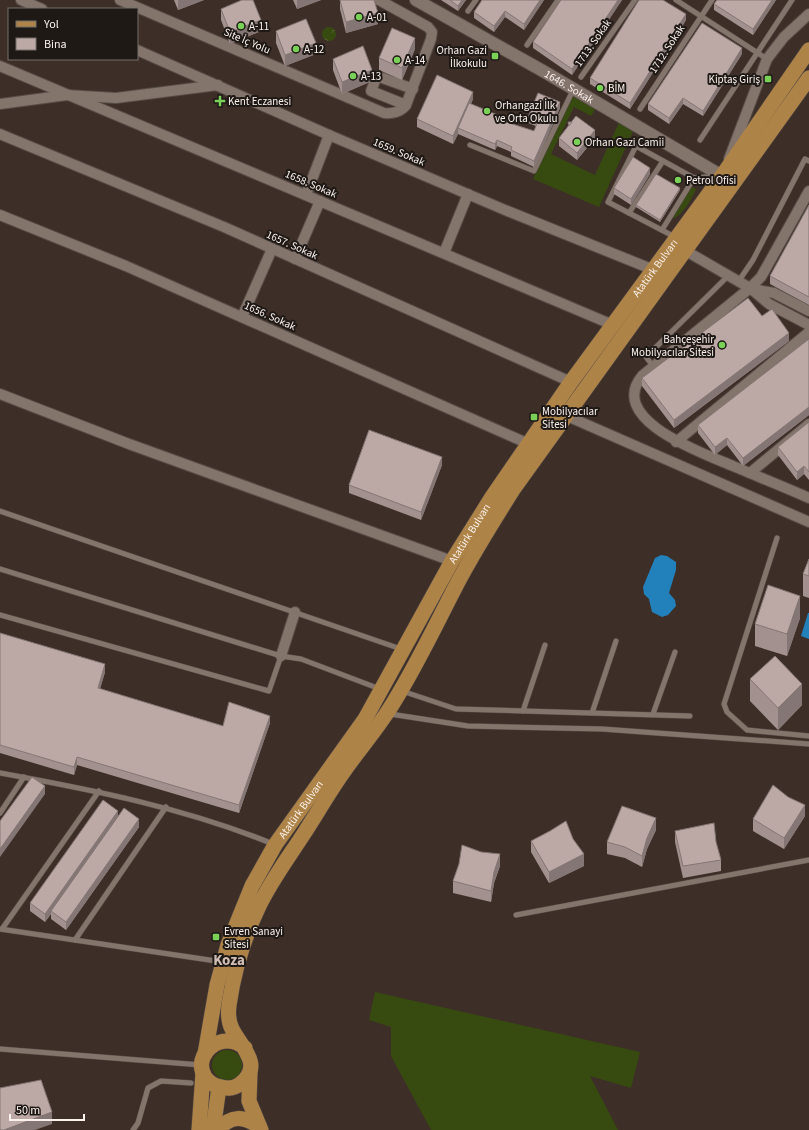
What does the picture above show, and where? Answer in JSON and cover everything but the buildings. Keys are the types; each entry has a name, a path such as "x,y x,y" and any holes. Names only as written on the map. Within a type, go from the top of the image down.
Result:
{"main road":[{"name":"Atatürk Bulvarı","path":"199,1130 203,1064 212,1008 223,962 241,911 275,845 365,719 452,561 529,444 571,382 678,238 809,50"},
{"name":"Atatürk Bulvarı","path":"260,1128 249,1101 251,1062 245,1048 232,1029 228,1016 236,970 245,942 260,905 342,774 387,713 399,694 481,539 514,488 803,92 809,78"},
{"path":"382,690 399,694"},
{"path":"275,845 290,855"},
{"path":"245,1048 236,1042 222,1040 215,1043 203,1064 210,1082 241,1099 260,1128"},
{"path":"222,1088 231,1088 242,1082 250,1070"},
{"path":"213,1130 222,1088"},
{"path":"217,1130 229,1121 241,1118 260,1128"}],"street":[{"path":"21,0 40,8"},
{"name":"Site İç Yolu","path":"120,0 388,114 401,110 406,105"},
{"path":"371,91 406,105 413,89 432,32 428,28 379,0"},
{"name":"1646. Sokak","path":"416,0 722,176"},
{"path":"722,176 767,59 784,37 809,14"},
{"name":"1659. Sokak","path":"138,50 329,135 654,270"},
{"name":"1658. Sokak","path":"0,66 444,252 613,325"},
{"path":"365,105 377,76 413,89"},
{"path":"0,104 67,95 116,98 218,85"},
{"name":"1657. Sokak","path":"0,134 272,249 571,382"},
{"path":"306,195 329,135"},
{"path":"809,191 765,271 750,288 653,366 635,384 634,396 640,409 654,427 676,442 809,498"},
{"path":"444,252 468,194"},
{"path":"295,259 320,201"},
{"name":"1656. Sokak","path":"0,215 126,266 529,444"},
{"path":"242,317 272,249"},
{"path":"686,251 750,288 769,304 809,325"},
{"path":"750,288 774,293 809,311"},
{"path":"676,442 809,332"},
{"path":"0,394 137,446 452,561"},
{"path":"568,416 809,522"},
{"path":"750,473 809,424"},
{"path":"281,656 295,612"}],"lane":[{"path":"468,11 476,0"},
{"path":"527,45 558,0"},
{"name":"1713. Sokak","path":"581,77 635,0"},
{"path":"676,0 767,59"},
{"name":"1712. Sokak","path":"640,109 712,0"},
{"path":"700,140 792,0"},
{"path":"470,145 534,171 573,90"},
{"path":"678,238 608,202 636,146 694,178 722,176"},
{"path":"738,282 753,260 805,159 809,161"},
{"path":"629,213 663,161"},
{"path":"662,230 694,178"},
{"path":"653,366 646,356 728,276"},
{"path":"0,511 404,650"},
{"path":"777,538 724,704 727,712 747,730 809,736"},
{"path":"0,569 281,656 301,659 382,690"},
{"path":"0,615 269,690 281,656"},
{"path":"592,713 616,641"},
{"path":"523,711 545,645"},
{"path":"653,714 675,652"},
{"path":"399,694 456,708 690,716"},
{"path":"387,713 468,726 602,729 809,744"},
{"path":"0,773 98,791 166,807 243,832 275,845"},
{"path":"0,813 24,777"},
{"path":"98,791 1,929 223,962"},
{"path":"74,940 166,807"},
{"path":"516,915 809,860"},
{"path":"0,1049 203,1064"},
{"path":"133,1130 138,1124 148,1088 161,1081 191,1083"}],"green space":[{"path":"329,27 334,29 336,34 334,39 329,41 324,39 322,34 324,29"},
{"path":"573,90 598,104 591,116 574,107 551,154 595,175 621,118 635,127 599,207 533,179"},
{"path":"693,187 696,189 689,202 683,211 672,219 689,190"},
{"path":"375,992 640,1052 631,1088 590,1076 618,1130 431,1130 391,1056 391,1027 369,1020"},
{"path":"227,1050 237,1055 242,1065 237,1075 227,1080 217,1075 212,1065 217,1055"}],"water":[{"path":"661,555 667,556 676,562 676,570 669,593 675,600 676,606 668,615 662,617 652,612 649,599 644,594 643,587 655,558"},
{"path":"809,613 809,639 801,636"}],"place":[{"name":"A-01","path":"359,17"},
{"name":"A-11","path":"241,26"},
{"name":"A-12","path":"296,49"},
{"name":"Orhan Gazi İlkokulu","path":"495,56"},
{"name":"A-14","path":"397,60"},
{"name":"A-13","path":"353,76"},
{"name":"Kiptaş Giriş","path":"768,79"},
{"name":"BİM","path":"600,88"},
{"name":"Kent Eczanesi","path":"220,101"},
{"name":"Orhangazi İlk ve Orta Okulu","path":"487,111"},
{"name":"Orhan Gazi Camii","path":"577,142"},
{"name":"Petrol Ofisi","path":"678,180"},
{"name":"Bahçeşehir Mobilyacılar Sitesi","path":"722,345"},
{"name":"Mobilyacılar Sitesi","path":"534,417"},
{"name":"Evren Sanayi Sitesi","path":"216,937"}],"district":[{"name":"Koza","path":"229,960"}]}
